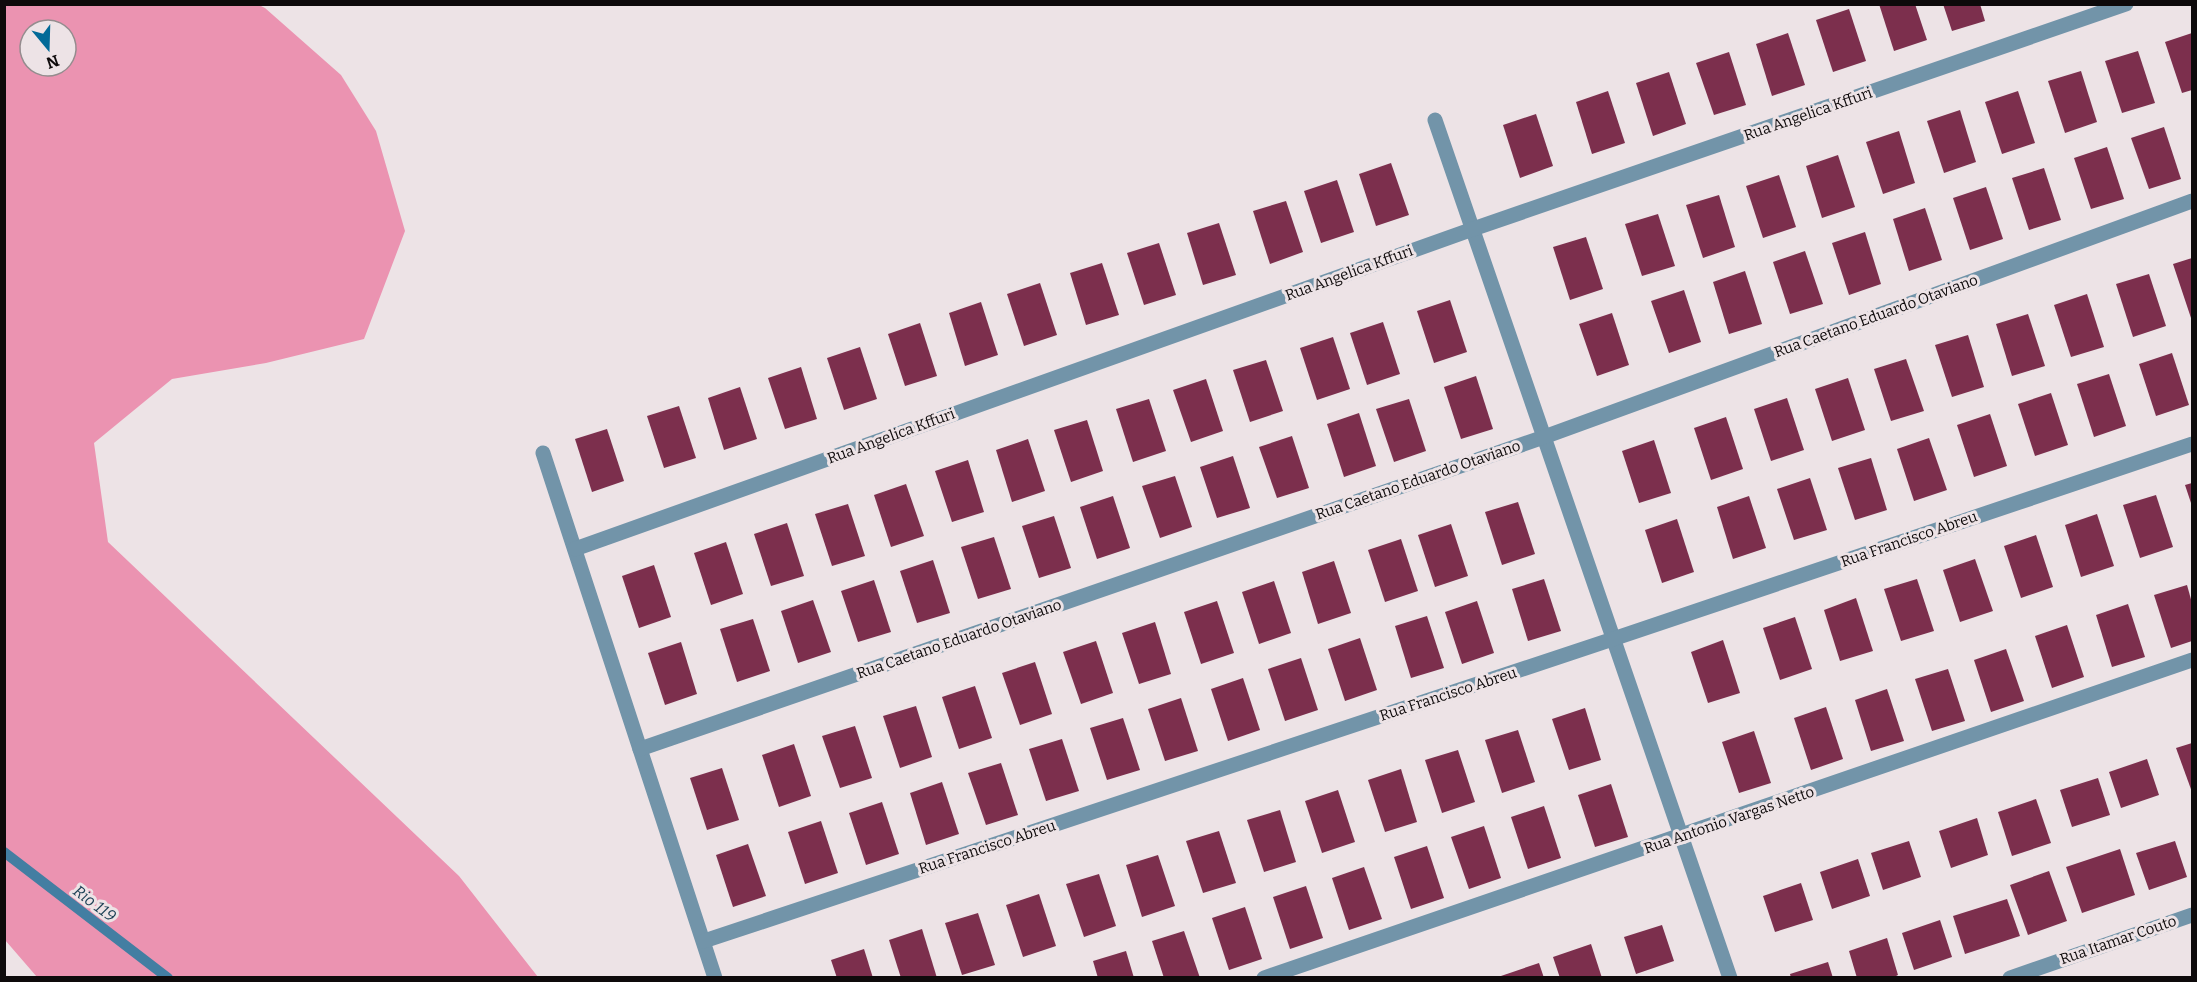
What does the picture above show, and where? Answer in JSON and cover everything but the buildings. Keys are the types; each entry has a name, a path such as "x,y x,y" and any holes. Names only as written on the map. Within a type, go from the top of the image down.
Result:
{"street":[{"name":"Rua Angelica Kffuri","path":"574,549 1473,229 2126,4"},
{"path":"1435,120 1730,978"},
{"name":"Rua Caetano Eduardo Otaviano","path":"640,749 1544,437 2193,201"},
{"name":"Rua Francisco Abreu","path":"704,941 2193,444"},
{"path":"543,453 716,978"},
{"name":"Rua Antonio Vargas Netto","path":"1264,978 2193,660"},
{"name":"Rua Itamar Couto","path":"2010,978 2193,915"}],"shaded area":[{"path":"4,5 259,5 341,75 376,131 405,231 364,339 266,363 172,379 94,443 108,542 459,876 538,977 37,977 5,940"}],"waterway":[{"name":"Rio 119","path":"4,852 168,978"}]}
